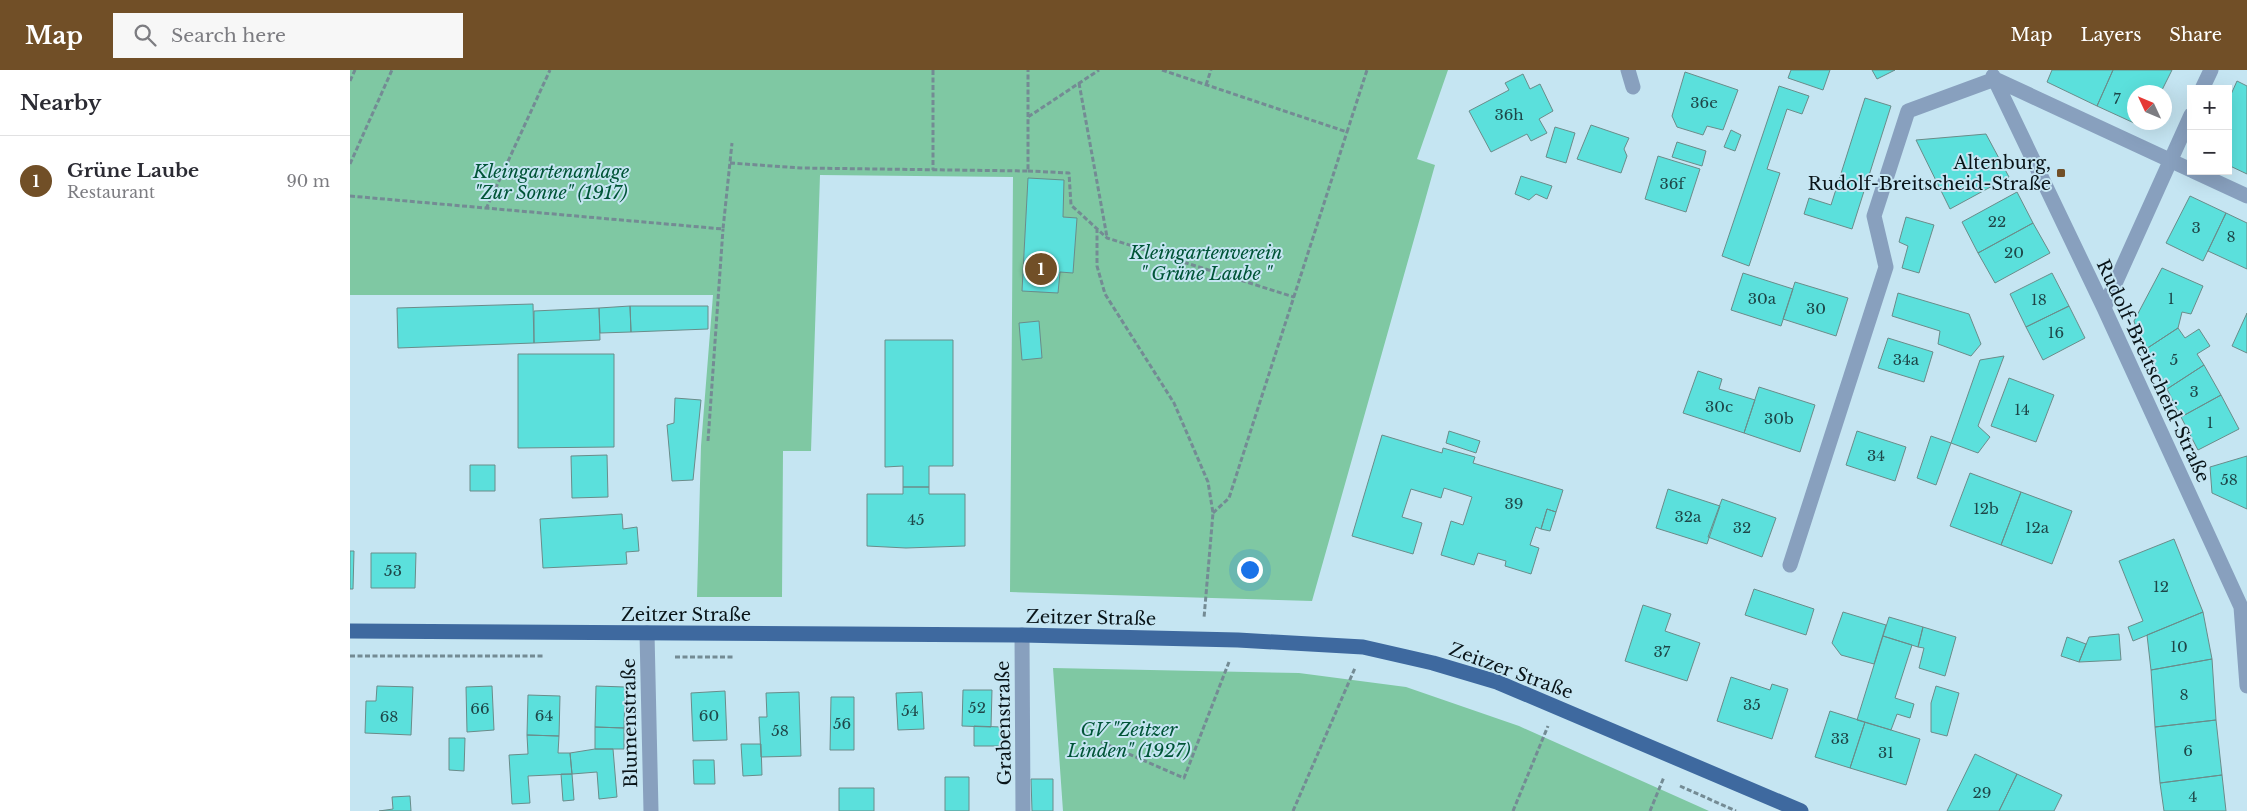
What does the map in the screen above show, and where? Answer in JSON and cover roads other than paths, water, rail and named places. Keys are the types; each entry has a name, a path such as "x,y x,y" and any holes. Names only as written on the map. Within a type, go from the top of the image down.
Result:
{"main road":[{"name":"Zeitzer Straße","path":"350,631 1022,635 1202,639 1363,647 1432,662 1497,682 1801,811"}],"street":[{"path":"1628,70 1634,87"},
{"path":"2204,85 2211,70"},
{"path":"1790,565 1886,267 1874,216 1908,111 1993,75 2187,169"},
{"name":"Rudolf-Breitscheid-Straße","path":"1993,75 2244,607 2247,686"},
{"path":"2104,308 2187,124"},
{"path":"2201,175 2247,196"},
{"name":"Blumenstraße","path":"647,633 651,811"},
{"name":"Grabenstraße","path":"1022,635 1024,811"}],"place":[{"name":"Altenburg, Rudolf-Breitscheid-Straße","path":"2061,173"},
{"name":"Grüne Laube","path":"1041,269"}],"park label":[{"name":"Kleingartenanlage \"Zur Sonne\" (1917)","path":"551,182"},
{"name":"Kleingartenverein \" Grüne Laube \"","path":"1206,263"},
{"name":"GV \"Zeitzer Linden\" (1927)","path":"1129,740"}]}
